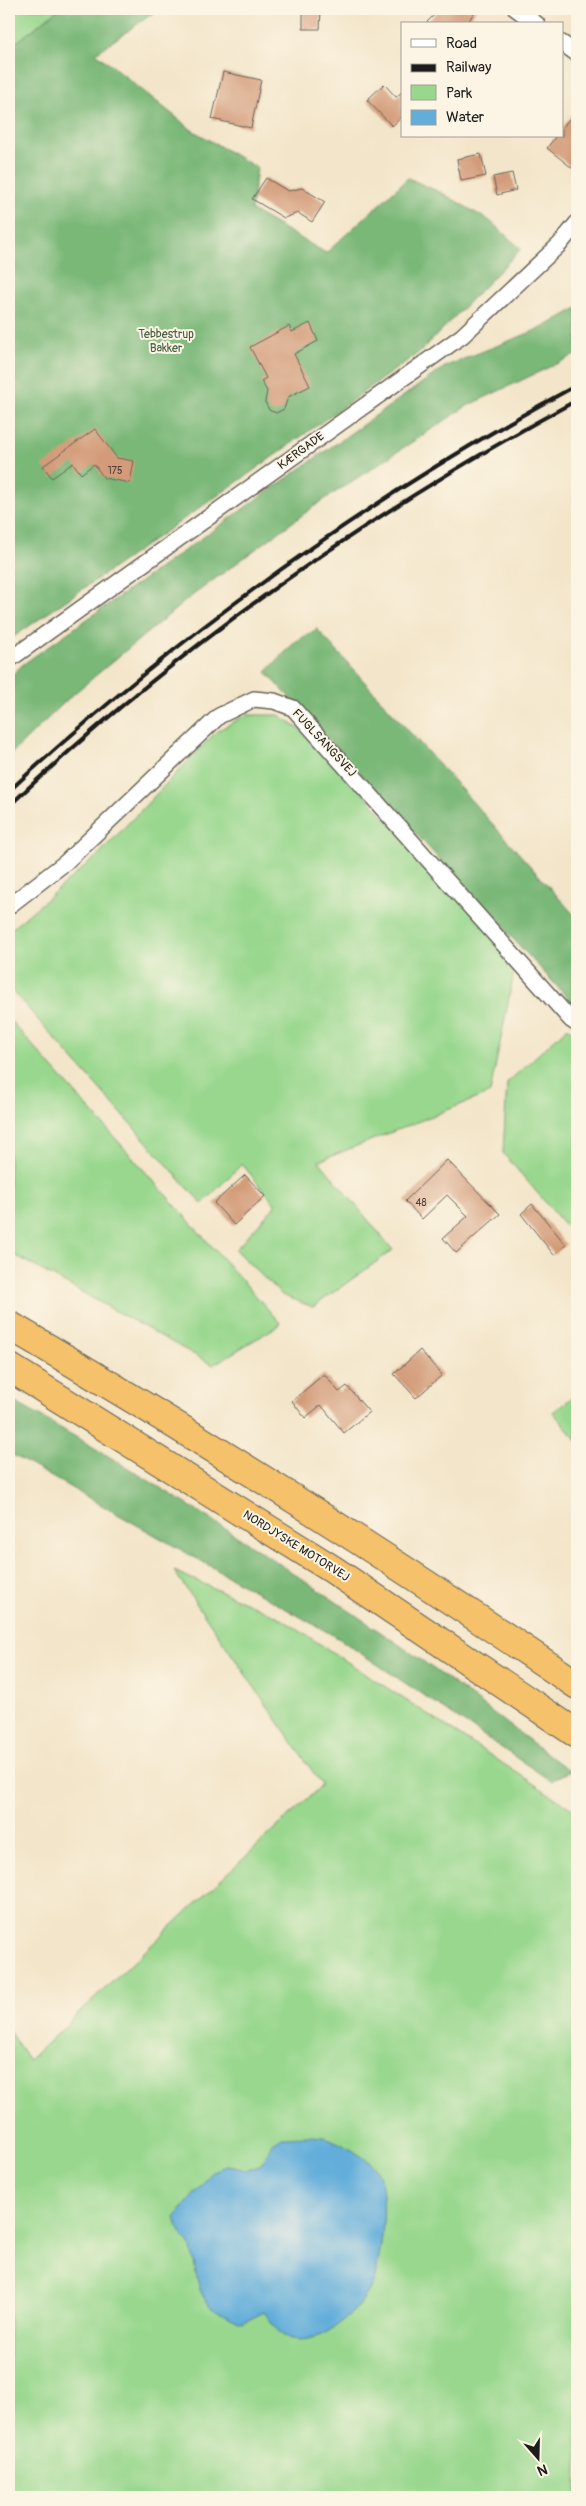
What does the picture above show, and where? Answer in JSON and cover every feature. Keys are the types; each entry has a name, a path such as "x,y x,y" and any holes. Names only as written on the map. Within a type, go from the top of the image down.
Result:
{"highway":[{"path":"9,1325 155,1411 291,1496 452,1600 577,1685"},
{"name":"NORDJYSKE MOTORVEJ","path":"9,1367 332,1569 577,1734"},
{"path":"332,1569 577,1747"}],"street":[{"path":"516,9 534,22"},
{"path":"564,44 577,54"},
{"name":"KÆRGADE","path":"9,660 462,336 560,244 577,223"},
{"name":"FUGLSANGSVEJ","path":"9,906 66,862 219,716 254,699 274,701 293,708 577,1024"}],"green space":[{"path":"9,9 59,9 9,48"},
{"name":"Tebbestrup Bakker","path":"59,9 159,9 96,53 192,130 257,168 251,210 326,253 408,178 444,194 490,221 521,249 421,351 243,478 9,640 9,48"},
{"path":"577,308 577,354 467,406 316,505 189,598 71,696 9,756 9,678 22,665 446,366 544,327"},
{"path":"317,629 577,918 577,1008 266,672 295,642"},
{"path":"246,715 279,715 315,740 516,962 490,1093 319,1161 393,1250 313,1307 282,1295 235,1250 276,1205 242,1164 202,1204 9,987 9,931 96,857 217,731"},
{"path":"9,1019 281,1324 213,1365 9,1252"},
{"path":"568,1027 577,1037 577,1239 503,1153 507,1083"},
{"path":"577,1394 577,1441 553,1412"},
{"path":"9,1399 168,1492 272,1559 424,1662 570,1771 551,1781 338,1638 9,1453"},
{"path":"174,1571 277,1616 577,1812 577,2497 9,2497 9,2031 29,2060 322,1785"}],"water":[{"path":"281,2137 323,2137 343,2145 375,2168 380,2177 383,2190 382,2239 377,2269 368,2291 360,2303 338,2325 312,2338 299,2340 283,2335 264,2312 242,2323 214,2309 202,2293 190,2245 182,2236 175,2218 213,2171 226,2166 245,2169 257,2167 263,2162 272,2143"}],"building":[{"path":"303,9 321,9 320,29 303,29"},
{"path":"440,9 476,9 468,22 427,22"},
{"path":"223,72 261,80 251,128 212,119"},
{"path":"384,84 396,97 401,93 401,118 392,126 367,100"},
{"path":"577,109 577,172 547,148 554,138 564,138 564,125"},
{"path":"481,154 486,176 461,181 457,159"},
{"path":"512,173 516,190 497,195 493,177"},
{"path":"266,178 288,191 302,188 325,202 312,222 298,213 284,218 252,199"},
{"path":"310,323 318,341 294,354 310,386 288,397 284,409 276,413 269,410 265,402 267,391 261,381 266,378 250,347 289,326 292,332"},
{"path":"95,429 117,458 134,461 130,483 104,478 94,464 81,474 73,463 52,478 43,466"},
{"path":"447,1160 500,1214 456,1253 443,1238 468,1216 447,1195 422,1219 405,1201"},
{"path":"245,1175 265,1196 234,1225 214,1203"},
{"path":"532,1204 566,1245 554,1255 521,1214"},
{"path":"420,1350 442,1375 416,1398 394,1374"},
{"path":"324,1374 339,1392 347,1386 369,1412 344,1433 321,1405 305,1418 292,1401"}],"railway":[{"path":"9,791 74,732 141,676 280,570 352,520 426,473 577,385"},
{"path":"9,806 74,747 141,691 209,636 280,585 352,535 426,488 577,400"}]}
